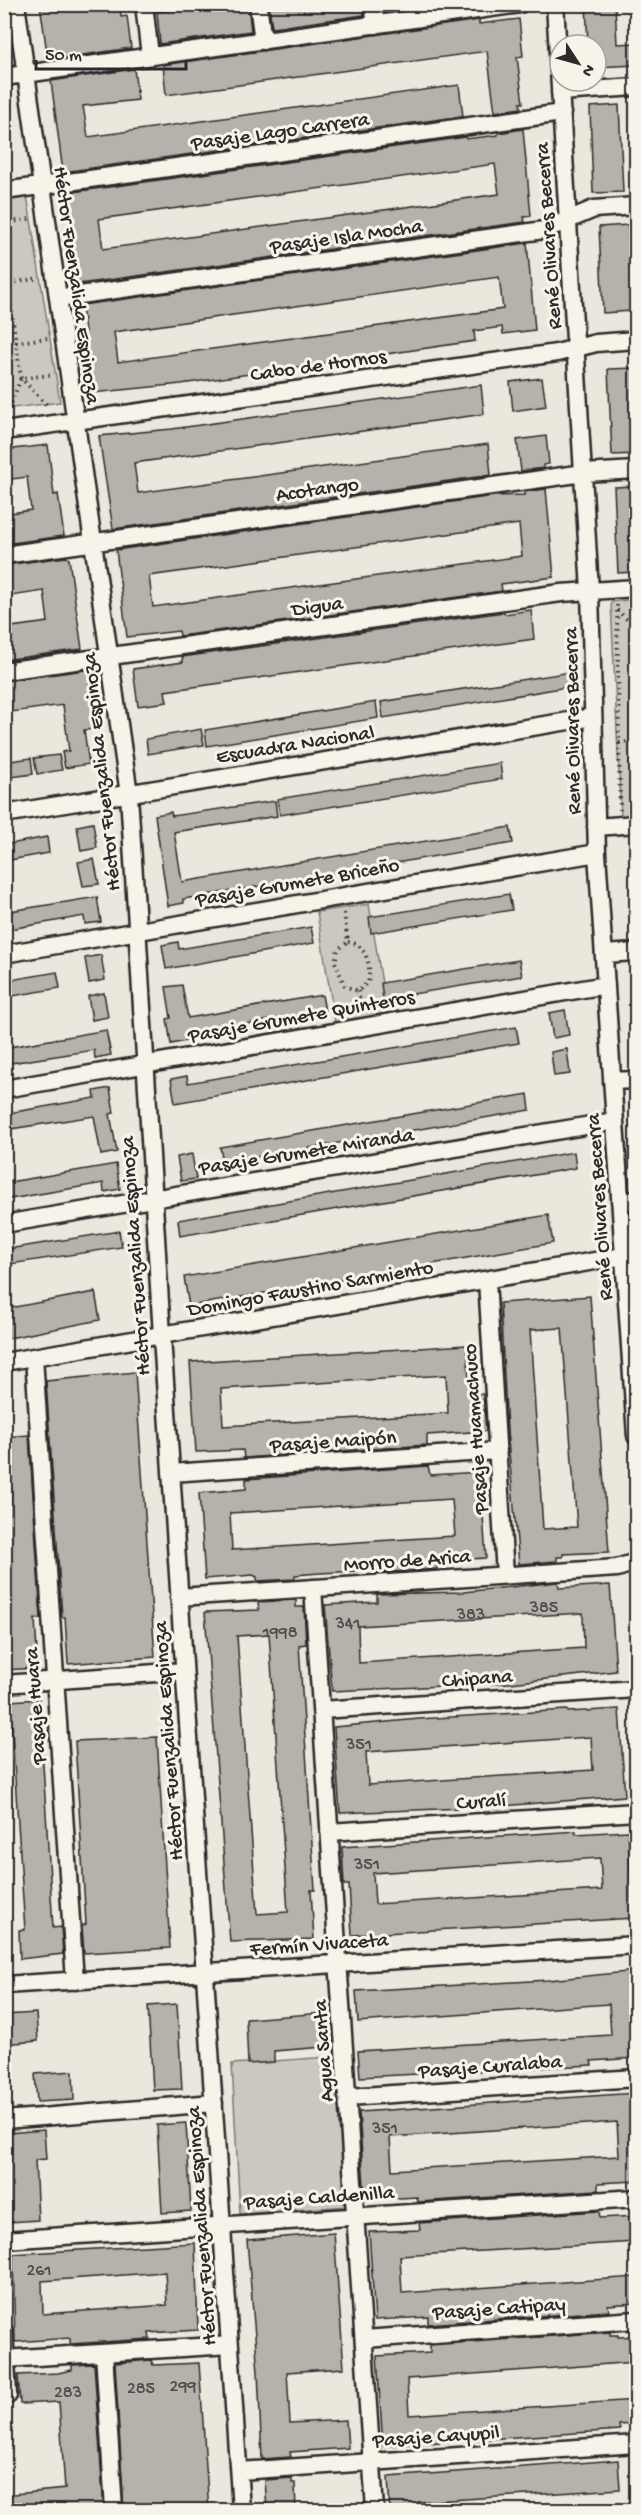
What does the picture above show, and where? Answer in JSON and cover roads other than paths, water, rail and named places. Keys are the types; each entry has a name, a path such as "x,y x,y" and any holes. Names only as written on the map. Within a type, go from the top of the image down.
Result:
{"street":[{"name":"Héctor Fuenzalida Espinoza","path":"16,4 68,373 69,422 94,543 129,794 179,1597 242,2511"},
{"path":"144,4 150,56"},
{"path":"258,4 263,40"},
{"path":"373,4 376,25"},
{"path":"4,77 520,4"},
{"name":"René Olivares Becerra","path":"555,4 557,33"},
{"path":"608,89 636,87"},
{"name":"René Olivares Becerra","path":"561,93 590,591 597,853 615,1121 628,1200 624,1257 632,1317 636,1436"},
{"name":"Pasaje Lago Carrera","path":"4,191 562,114"},
{"name":"Pasaje Isla Mocha","path":"57,298 544,230 594,209 636,206"},
{"name":"Cabo de Hornos","path":"4,431 557,353 596,343 636,340"},
{"name":"Acotango","path":"4,555 584,473 636,470"},
{"name":"Digua","path":"4,671 590,591 636,588"},
{"name":"Escuadra Nacional","path":"4,814 593,717"},
{"path":"596,827 628,825"},
{"name":"Pasaje Grumete Briceño","path":"4,954 597,853"},
{"path":"604,954 636,952"},
{"name":"Pasaje Grumete Quinteros","path":"4,1089 606,985"},
{"path":"612,1082 636,1080"},
{"name":"Pasaje Grumete Miranda","path":"4,1224 615,1121"},
{"name":"Domingo Faustino Sarmiento","path":"4,1362 624,1257"},
{"name":"Pasaje Huamachuco","path":"487,1280 505,1575"},
{"name":"Pasaje Huara","path":"34,1357 75,1981"},
{"name":"Pasaje Maipón","path":"171,1473 498,1451"},
{"name":"Morro de Arica","path":"179,1597 617,1568 636,1562"},
{"name":"Agua Santa","path":"313,1588 375,2511"},
{"path":"4,1684 184,1671"},
{"name":"Chipana","path":"321,1710 636,1689"},
{"name":"Curalí","path":"329,1832 636,1812"},
{"name":"Fermín Vivaceta","path":"4,1985 636,1945"},
{"name":"Pasaje Curalaba","path":"347,2097 636,2078"},
{"path":"4,2120 214,2103"},
{"name":"Pasaje Caldenilla","path":"4,2240 636,2198"},
{"name":"Pasaje Catipay","path":"364,2339 636,2320"},
{"path":"4,2331 8,2395"},
{"path":"5,2359 230,2345"},
{"path":"104,2353 114,2511"},
{"name":"Pasaje Cayupil","path":"239,2471 636,2444"}]}
